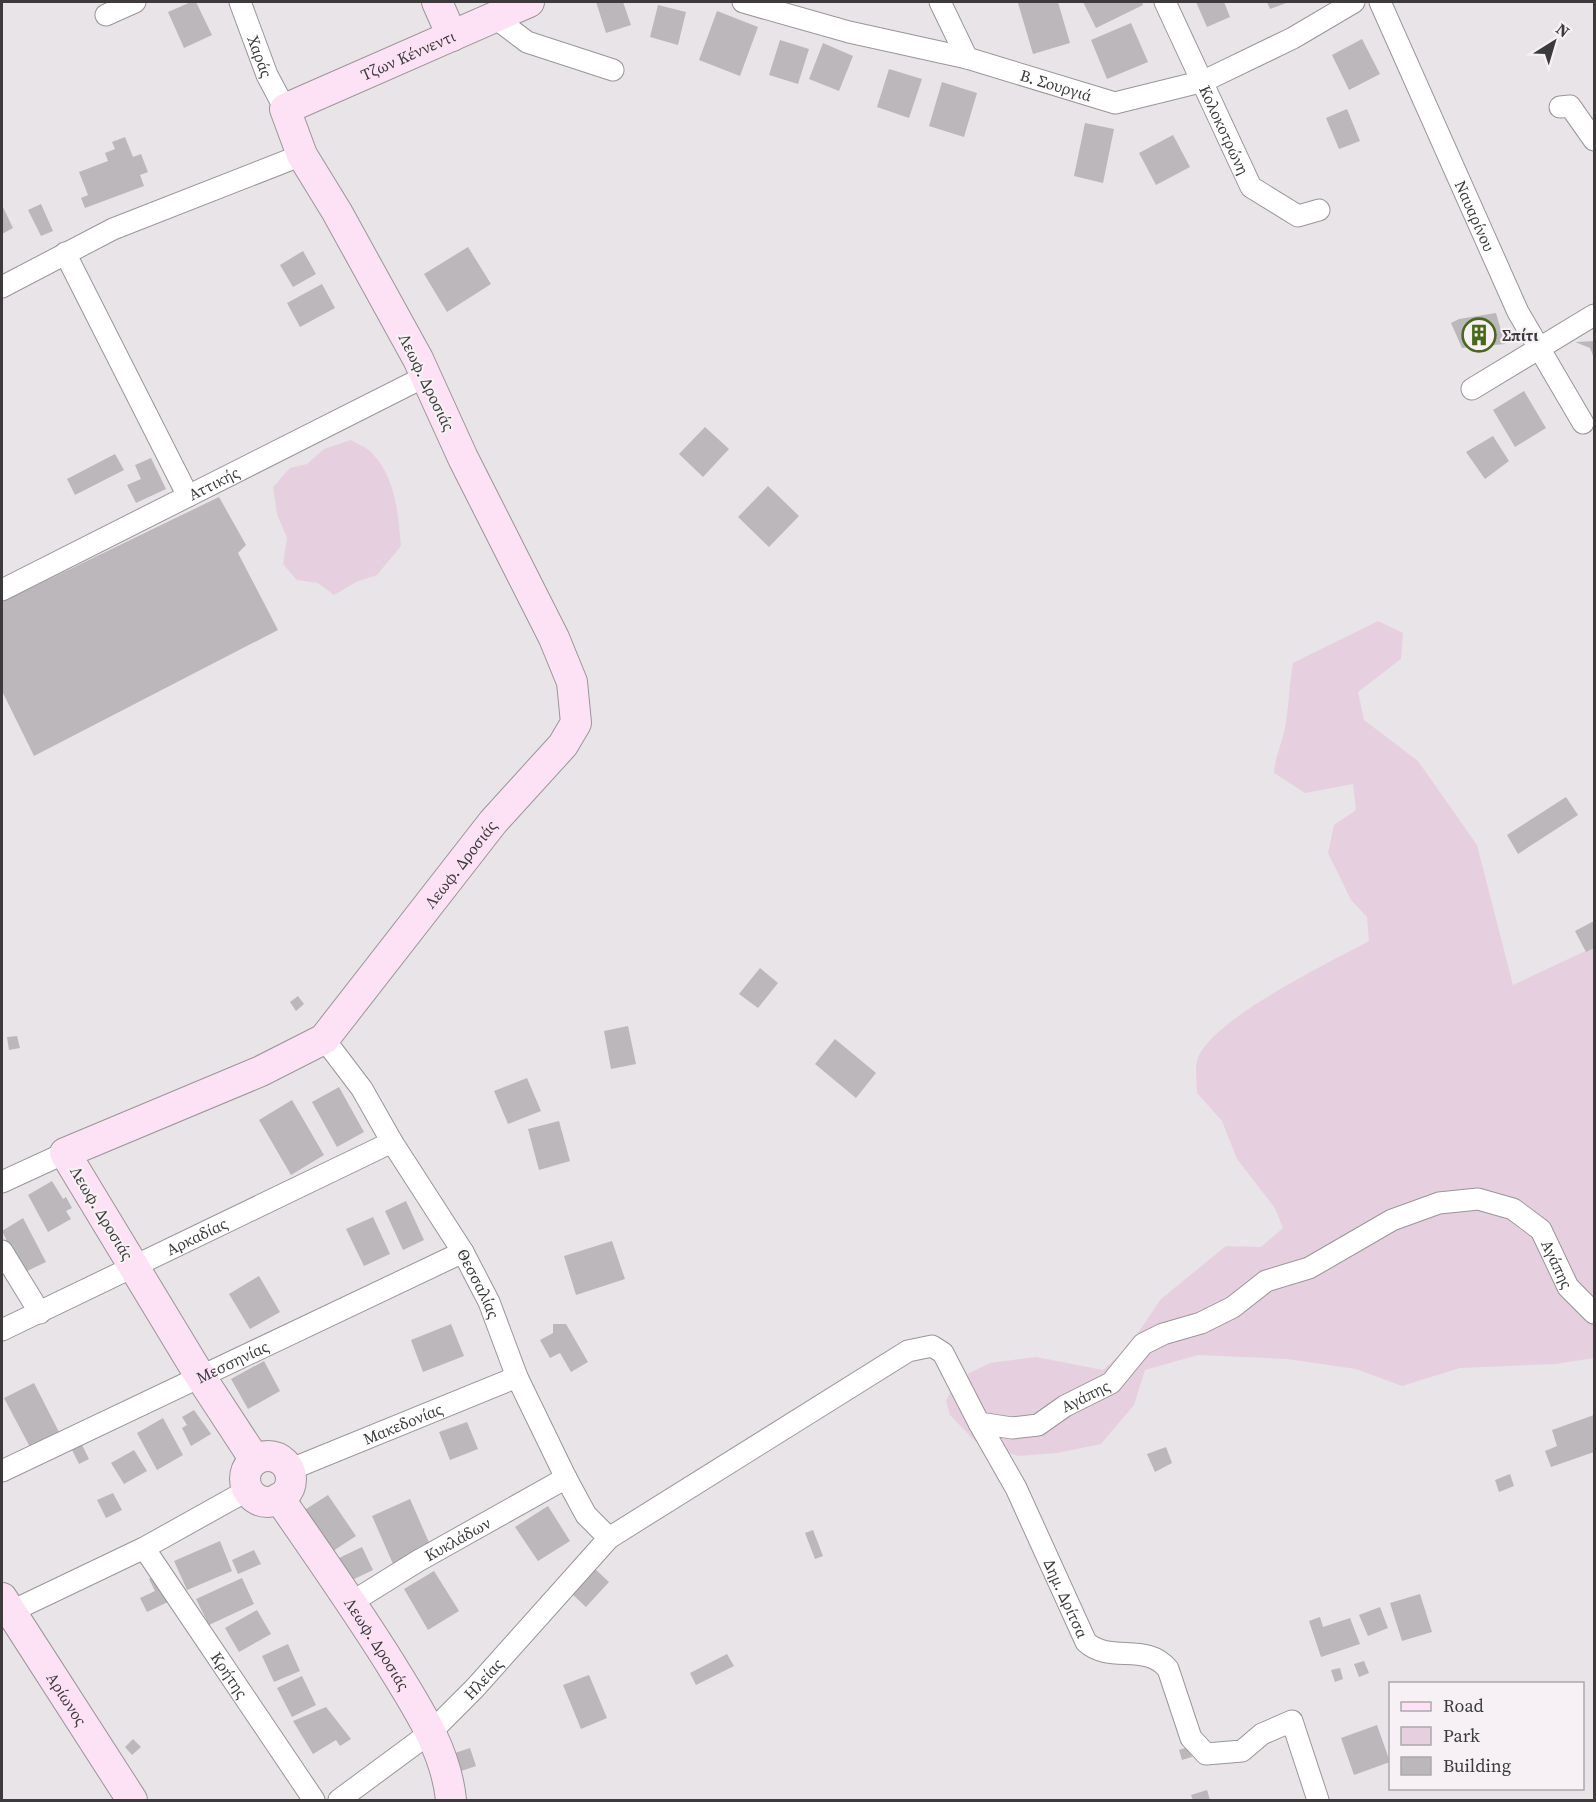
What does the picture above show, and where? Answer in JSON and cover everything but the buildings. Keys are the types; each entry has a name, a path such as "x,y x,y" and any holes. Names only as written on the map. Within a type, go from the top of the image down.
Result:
{"street":[{"path":"106,15 135,2"},
{"name":"Χαράς","path":"240,2 267,75 285,109"},
{"path":"437,2 452,36"},
{"name":"Τζων Κέννεντι","path":"285,109 529,2"},
{"name":"Β. Σουργιά","path":"743,2 849,32 967,58 1115,103 1204,81 1293,38 1354,2"},
{"path":"941,2 967,58"},
{"name":"Κολοκοτρώνη","path":"1165,2 1204,81 1253,190 1298,216 1319,210"},
{"name":"Ναυαρίνου","path":"1380,2 1518,312 1583,423"},
{"path":"494,17 529,43 613,70"},
{"path":"1560,107 1570,106 1581,118 1594,140"},
{"name":"Λεωφ. Δροσιάς","path":"255,1460 200,1376 65,1153 261,1071 324,1039 493,822 563,745 576,723 572,682 554,638 464,458 426,376 337,212 302,155 285,109"},
{"path":"2,287 123,225 302,155"},
{"path":"65,253 188,496"},
{"path":"1472,389 1594,315"},
{"name":"Αττικής","path":"2,590 426,376"},
{"name":"Θεσσαλίας","path":"324,1039 362,1089 392,1142 463,1252 489,1302 517,1377 566,1478 586,1515 609,1538"},
{"name":"Αρκαδίας","path":"2,1330 135,1268 392,1142"},
{"path":"2,1182 65,1153"},
{"name":"Αγάπης","path":"978,1423 1012,1428 1038,1425 1065,1406 1111,1383 1143,1344 1163,1334 1201,1323 1233,1307 1266,1281 1309,1268 1392,1220 1438,1203 1478,1199 1513,1209 1541,1230 1568,1287 1594,1313"},
{"path":"2,1251 40,1313"},
{"name":"Μεσσηνίας","path":"2,1471 463,1252"},
{"path":"609,1538 908,1351 932,1346 943,1353 978,1423"},
{"name":"Μακεδονίας","path":"289,1470 517,1377"},
{"name":"Δημ. Δρίτσα","path":"978,1423 1016,1488 1086,1641 1100,1652 1142,1653 1162,1662 1168,1669 1191,1738 1206,1754 1242,1751 1262,1734 1292,1721 1318,1800"},
{"path":"261,1457 274,1457 289,1470 290,1483 279,1498 265,1501 252,1495 248,1490 245,1477 255,1460 261,1457"},
{"name":"Κυκλάδων","path":"352,1602 427,1556 566,1478"},
{"path":"6,1605 144,1548 248,1490"},
{"name":"Λεωφ. Δροσιάς","path":"279,1498 352,1602 431,1732 449,1776 451,1800"},
{"name":"Ηλείας","path":"339,1800 431,1732 475,1688 609,1538"},
{"name":"Κρήτης","path":"144,1548 314,1800"},
{"name":"Αρίωνος","path":"6,1605 132,1800"}],"green space":[{"path":"351,440 371,452 386,473 394,496 401,546 377,575 356,582 334,595 318,583 297,580 283,564 287,538 277,514 273,487 290,468 307,464 324,449"},
{"path":"1378,621 1403,633 1401,659 1358,692 1364,720 1418,761 1477,845 1513,985 1594,947 1594,1358 1556,1364 1460,1368 1402,1386 1356,1369 1287,1359 1198,1355 1145,1370 1134,1405 1101,1444 1057,1453 1018,1456 975,1441 950,1415 946,1401 957,1379 990,1363 1036,1357 1103,1370 1129,1346 1161,1299 1226,1246 1261,1247 1283,1228 1275,1208 1237,1159 1222,1121 1197,1093 1196,1065 1206,1045 1223,1028 1246,1011 1301,977 1369,941 1367,917 1351,900 1328,853 1334,825 1356,810 1353,784 1305,793 1274,773 1285,728 1293,663"}],"place":[{"name":"Σπίτι","path":"1479,335"}]}
